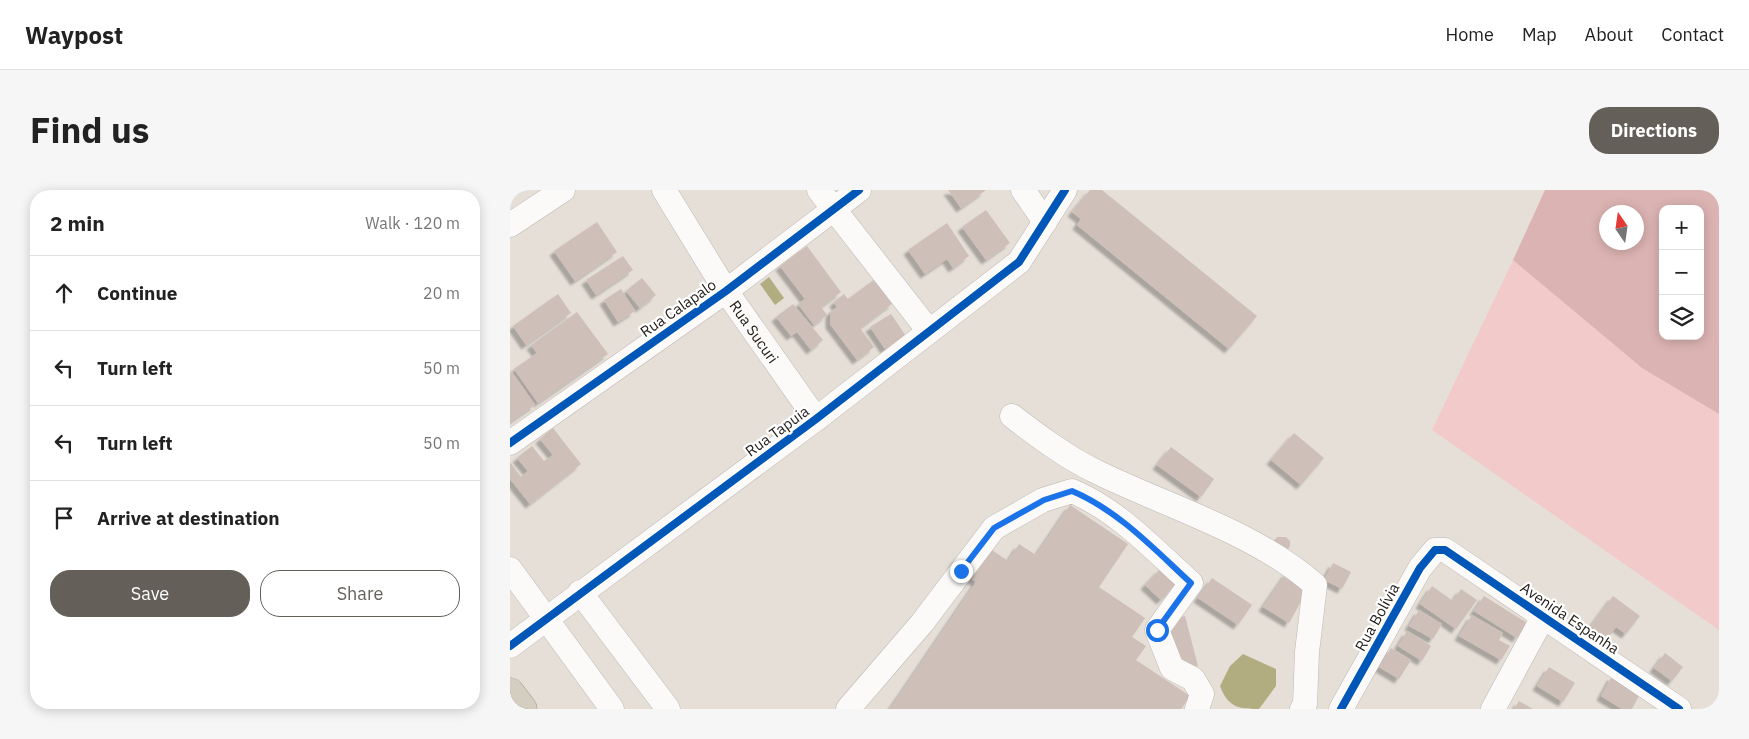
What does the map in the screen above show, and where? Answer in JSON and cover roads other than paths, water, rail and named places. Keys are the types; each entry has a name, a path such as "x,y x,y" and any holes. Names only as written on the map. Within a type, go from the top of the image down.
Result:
{"highway":[{"path":"510,692 523,709"}],"street":[{"path":"510,225 563,190"},
{"name":"Rua Sucuri","path":"664,190 726,291 816,419"},
{"name":"Rua Calapalo","path":"510,442 726,291 826,200 859,190"},
{"path":"1022,190 1045,222"},
{"name":"Rua Tapuia","path":"510,646 580,592 816,419 1019,262 1065,190"},
{"path":"826,200 928,331"},
{"path":"1012,416 1094,471 1228,531 1297,568 1315,585 1306,652 1304,704 1302,709"},
{"path":"848,709 922,623 994,528 1044,500 1072,491 1091,499 1140,535 1191,583 1157,630 1172,668 1194,679 1202,694 1197,709"},
{"name":"Rua Bolívia","path":"1341,709 1420,568 1436,550 1445,550"},
{"name":"Avenida Espanha","path":"1445,550 1543,617 1653,702 1679,709"},
{"path":"510,569 612,709"},
{"path":"580,592 668,709"},
{"path":"1493,709 1543,617"}]}
